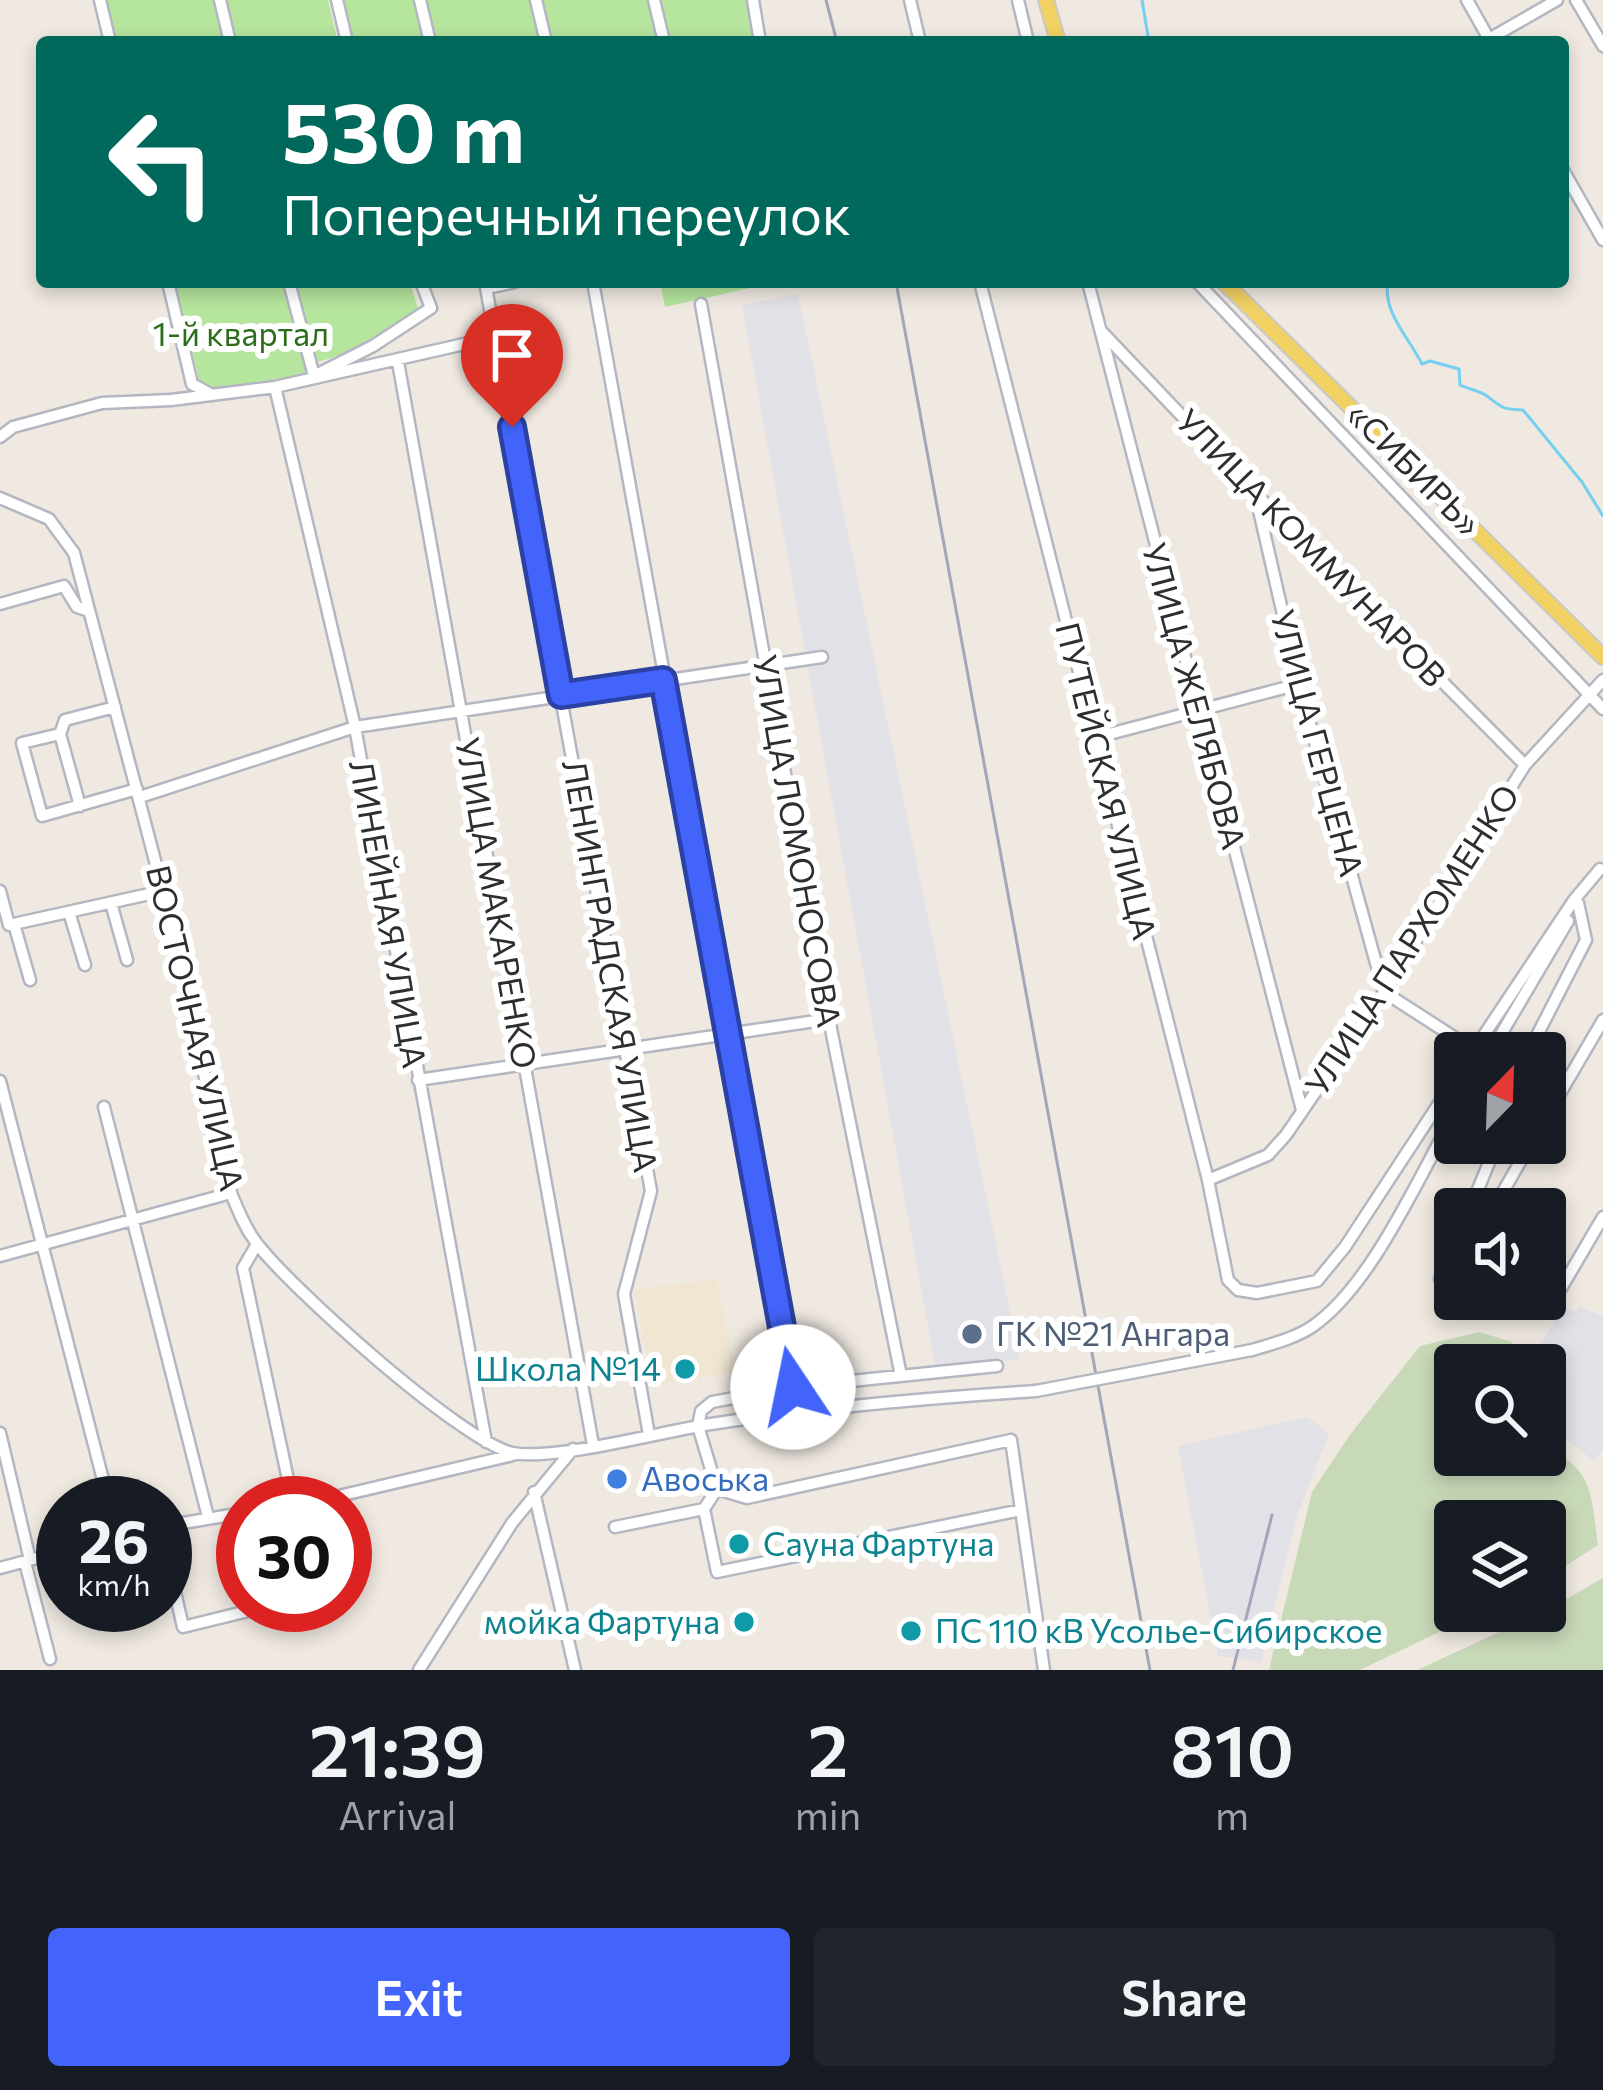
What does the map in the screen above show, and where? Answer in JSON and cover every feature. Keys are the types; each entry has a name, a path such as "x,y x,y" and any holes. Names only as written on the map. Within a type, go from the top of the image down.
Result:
{"main road":[{"path":"1046,0 1056,36"},
{"name":"«СИБИРЬ»","path":"1230,288 1603,657"}],"street":[{"path":"100,0 109,36"},
{"path":"220,0 229,36"},
{"path":"338,0 346,36"},
{"path":"420,0 429,36"},
{"path":"536,0 545,36"},
{"path":"654,0 663,36"},
{"path":"753,0 759,36"},
{"path":"910,0 919,36"},
{"path":"1018,0 1027,36"},
{"path":"1467,0 1488,36"},
{"path":"1497,36 1557,0"},
{"path":"1576,0 1603,46"},
{"path":"1569,180 1603,240"},
{"path":"169,288 192,384 212,395"},
{"path":"291,288 314,376"},
{"path":"314,376 373,346 430,308 423,288"},
{"name":"ЛЕНИНГРАДСКАЯ УЛИЦА","path":"487,288 651,1191 624,1294 649,1435"},
{"path":"594,288 793,1387"},
{"name":"ПУТЕЙСКАЯ УЛИЦА","path":"982,288 1208,1180 1228,1280 1238,1290 1257,1293 1317,1280 1345,1247 1434,1111"},
{"name":"УЛИЦА ЖЕЛЯБОВА","path":"1090,288 1302,1110"},
{"path":"1203,288 1603,709"},
{"name":"УЛИЦА ЛОМОНОСОВА","path":"701,304 764,666 901,1376"},
{"name":"УЛИЦА КОММУНАРОВ","path":"1100,330 1525,765"},
{"path":"0,437 13,427 101,403 274,387 495,338"},
{"name":"УЛИЦА МАКАРЕНКО","path":"398,362 593,1445"},
{"name":"ЛИНЕЙНАЯ УЛИЦА","path":"274,387 355,728 487,1443"},
{"name":"УЛИЦА ГЕРЦЕНА","path":"1255,493 1299,683 1384,992"},
{"name":"ВОСТОЧНАЯ УЛИЦА","path":"0,498 49,519 74,554 164,891 231,1193 257,1244 308,1298 435,1406 487,1443 516,1454 573,1449 869,1402 1036,1391 1252,1350 1312,1327 1342,1300 1363,1274 1434,1150"},
{"path":"0,604 64,586 76,607 89,611"},
{"path":"60,734 22,743 42,816 138,793 355,728 822,658"},
{"name":"УЛИЦА ПАРХОМЕНКО","path":"1208,1180 1268,1154 1384,992 1525,765 1603,680"},
{"path":"1094,738 1299,683"},
{"path":"80,806 60,734 65,720 115,706"},
{"path":"1502,1032 1601,867"},
{"path":"1486,1032 1574,899 1601,867"},
{"path":"0,891 9,925 164,891"},
{"path":"112,903 127,960"},
{"path":"1539,1032 1586,940 1579,903"},
{"path":"69,911 85,965"},
{"path":"14,924 30,980"},
{"path":"1384,992 1444,1032"},
{"path":"418,1080 830,1019"},
{"path":"1566,1083 1603,1020"},
{"path":"0,1081 102,1476"},
{"path":"104,1107 208,1517"},
{"path":"0,1256 231,1193"},
{"path":"1566,1280 1603,1217"},
{"path":"257,1244 243,1268 287,1476"},
{"path":"997,1366 793,1387 712,1402 700,1411 698,1426 717,1489 704,1509 717,1572 1021,1510"},
{"path":"0,1433 50,1659"},
{"path":"717,1489 747,1498 1011,1440 1044,1670"},
{"path":"419,1670 534,1492 573,1449"},
{"path":"372,1488 516,1454"},
{"path":"534,1492 575,1670"},
{"path":"615,1527 704,1509"},
{"path":"192,1520 216,1516"},
{"path":"0,1568 36,1559"}],"shaded area":[{"path":"798,294 1020,1359 936,1370 742,305"},
{"path":"717,1279 735,1372 652,1386 635,1289"},
{"path":"1580,1306 1603,1317 1603,1449 1594,1461 1566,1439 1566,1344 1541,1344 1556,1320 1566,1320 1566,1308 1575,1312"},
{"path":"1307,1417 1329,1433 1298,1513 1261,1662 1218,1656 1178,1446"}],"green space":[{"path":"106,0 218,0 227,36 115,36"},
{"path":"224,0 328,0 337,36 233,36"},
{"path":"341,0 417,0 426,36 350,36"},
{"path":"426,0 533,0 542,36 435,36"},
{"path":"539,0 653,0 661,36 548,36"},
{"path":"658,0 746,0 753,36 667,36"},
{"name":"1-й квартал","path":"176,288 289,288 310,374 211,389 199,379"},
{"path":"295,288 412,288 419,312 363,349 314,363"},
{"path":"661,288 750,288 665,307"},
{"path":"1479,1332 1512,1344 1434,1344 1434,1476 1566,1476 1566,1459 1588,1488 1598,1545 1566,1566 1566,1500 1434,1500 1434,1632 1439,1632 1360,1670 1269,1670 1312,1492 1420,1346"},
{"path":"1603,1578 1603,1670 1417,1670 1499,1632 1566,1632 1566,1599"}],"waterway":[{"path":"1142,0 1148,36"},
{"path":"1387,288 1393,315 1422,364 1430,361 1459,369 1460,385 1503,407 1523,410 1582,482 1603,516"}],"railway":[{"path":"826,0 835,36"},
{"path":"897,288 1150,1670"},
{"path":"1233,1670 1272,1515"}],"place":[{"name":"ГК №21 Ангара","path":"972,1334"},
{"name":"Школа №14","path":"685,1369"},
{"name":"Авоська","path":"617,1479"},
{"name":"Сауна Фартуна","path":"739,1544"},
{"name":"мойка Фартуна","path":"744,1622"},
{"name":"ПС 110 кВ Усолье-Сибирское","path":"911,1631"}],"route":[{"path":"512,427 561,695 663,680 793,1387"}]}
